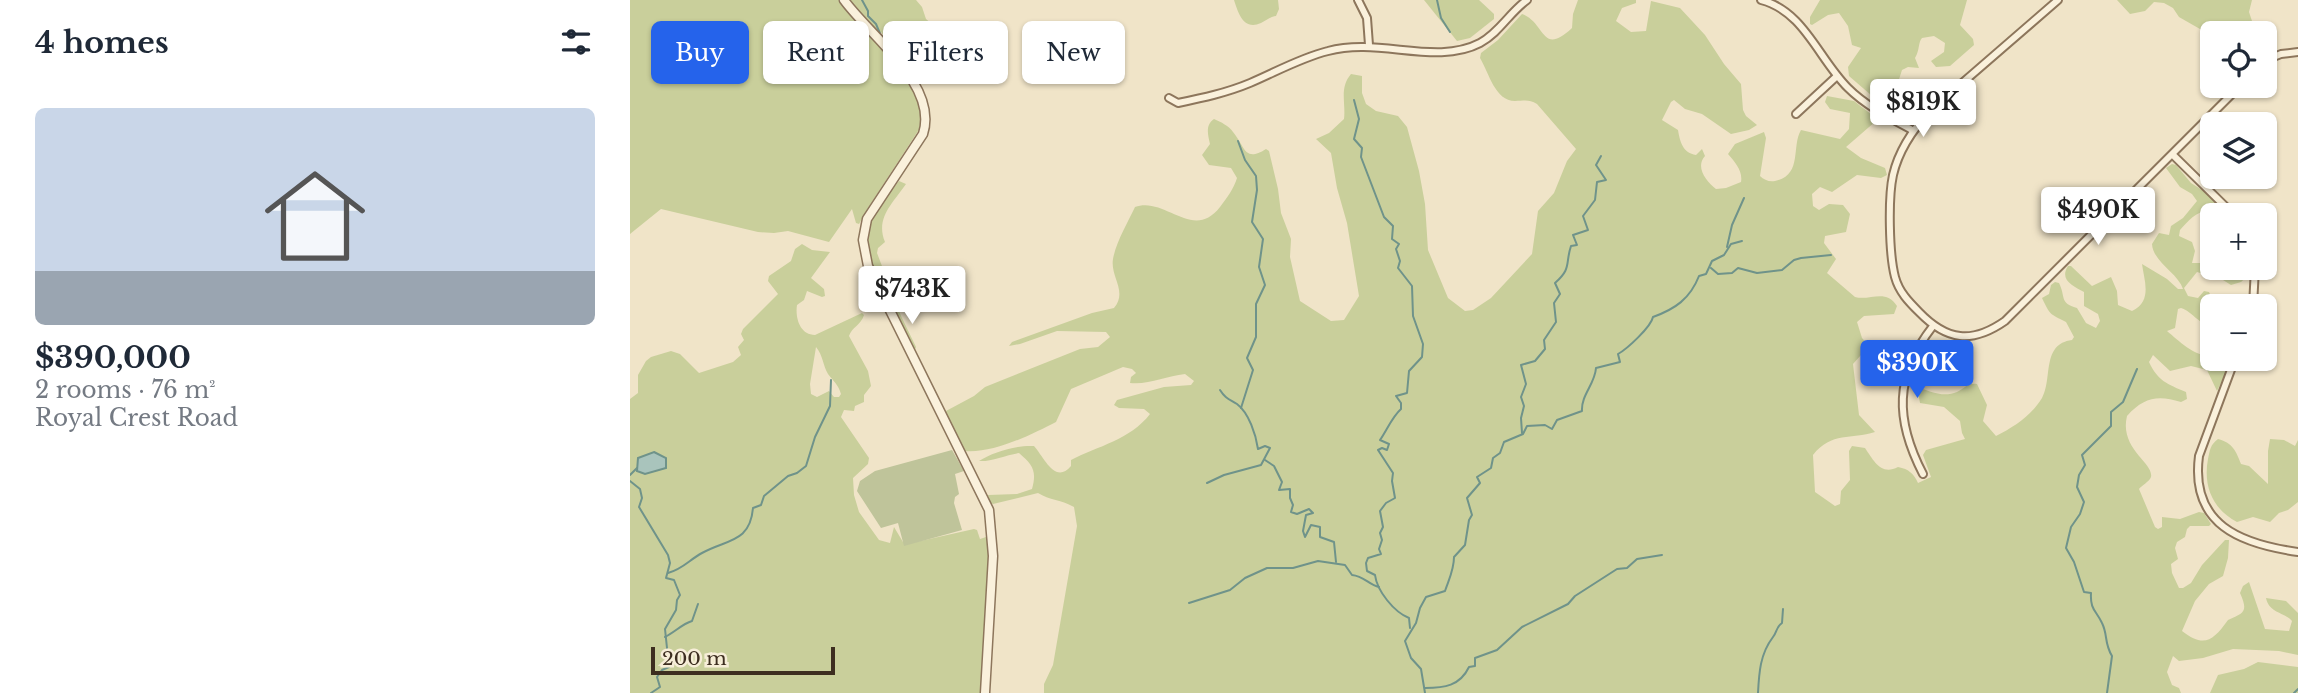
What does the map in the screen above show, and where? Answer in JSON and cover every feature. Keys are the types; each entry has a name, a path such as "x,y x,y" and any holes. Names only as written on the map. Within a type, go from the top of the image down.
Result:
{"street":[{"path":"844,0 910,77 925,105 927,118 923,134 867,219 863,234 863,252 888,311 989,510 993,556 985,693"},
{"path":"1358,0 1367,18 1369,46"},
{"path":"1170,98 1178,103 1206,98 1236,89 1289,64 1339,48 1369,46 1434,52 1468,48 1494,33 1527,0"},
{"path":"1761,0 1789,12 1837,76 1854,94 1912,130"},
{"path":"2059,0 1941,100 1912,130 1898,160 1891,184 1893,268 1902,293 1933,326 1951,335 1968,336 1985,333 2005,321 2228,98"},
{"path":"2277,56 2298,52"},
{"path":"1796,114 1837,76"},
{"path":"2173,155 2222,203"},
{"path":"1923,474 1909,447 1902,410 1905,384 1914,355 1933,326"},
{"path":"2231,371 2199,456 2202,492 2212,514 2233,534 2252,543 2298,552"}],"green space":[{"path":"630,0 916,0 922,7 928,21 883,21 883,34 881,32 877,43 883,49 883,84 909,84 919,105 920,128 859,224 856,223 852,209 829,242 788,231 758,232 661,209 630,234"},
{"path":"1234,0 1278,0 1279,9 1276,16 1255,25 1250,24 1242,19"},
{"path":"1424,0 1479,0 1494,14 1494,19 1470,38 1457,41"},
{"path":"1578,0 1636,0 1636,3 1622,8 1616,21 1631,32 1646,31 1651,1 1680,8 1705,35 1741,84 1743,110 1757,125 1749,130 1731,134 1702,114 1685,109 1674,100 1662,120 1678,130 1681,143 1688,152 1696,155 1702,149 1705,156 1701,169 1716,189 1741,182 1740,170 1728,154 1735,144 1764,132 1766,138 1760,176 1771,181 1784,178 1793,167 1801,130 1840,139 1849,129 1850,113 1830,109 1825,102 1827,96 1854,101 1876,118 1876,121 1846,147 1861,158 1885,168 1887,175 1881,178 1857,175 1832,192 1820,187 1812,194 1813,206 1819,210 1829,204 1843,205 1850,214 1846,232 1825,236 1824,243 1836,259 1827,273 1855,297 1883,296 1897,306 1894,314 1864,316 1857,322 1862,338 1869,346 1853,364 1859,415 1875,432 1835,439 1820,447 1813,455 1815,492 1835,506 1840,504 1841,491 1850,480 1849,451 1852,446 1865,448 1882,468 1887,470 1898,467 1908,471 1918,483 1931,477 1923,455 1926,450 1965,439 1960,421 1944,407 1920,403 1917,387 1947,394 1977,384 1987,405 1983,421 1996,436 2016,425 2033,410 2045,390 2052,355 2062,343 2074,337 2066,322 2051,313 2042,298 2049,294 2051,285 2059,283 2065,302 2077,308 2086,323 2096,328 2100,321 2098,314 2084,306 2084,292 2066,279 2068,266 2092,286 2111,277 2117,291 2118,305 2132,311 2139,307 2145,296 2142,264 2178,289 2183,289 2161,262 2152,244 2159,233 2169,235 2171,226 2183,218 2197,201 2192,194 2180,187 2166,168 2172,164 2176,165 2191,183 2213,197 2218,203 2200,203 2200,213 2180,230 2179,236 2192,242 2195,251 2192,263 2200,263 2200,273 2197,272 2184,288 2188,296 2198,298 2200,296 2200,320 2181,308 2178,309 2175,328 2167,331 2182,344 2200,354 2200,368 2191,366 2170,371 2153,355 2149,362 2156,374 2168,384 2186,392 2187,399 2181,402 2158,398 2145,401 2127,416 2126,428 2132,446 2151,472 2150,479 2139,489 2155,527 2162,527 2162,517 2180,519 2199,512 2204,513 2211,524 2190,526 2185,537 2177,542 2175,548 2178,559 2171,564 2179,588 2191,583 2202,565 2225,540 2229,540 2223,576 2209,584 2195,601 2182,631 2202,641 2213,637 2228,620 2243,611 2244,604 2240,593 2243,586 2249,582 2265,629 2289,631 2292,621 2270,607 2266,598 2286,601 2298,613 2298,655 2279,651 2233,649 2203,658 2179,661 2173,656 2167,672 2172,685 2179,688 2181,693 1044,693 1044,684 1053,665 1077,526 1074,507 1038,493 993,504 989,502 988,495 1017,494 1032,489 1033,469 1019,453 979,461 1005,450 1034,446 1050,467 1055,471 1065,471 1071,466 1071,460 1113,442 1133,430 1150,414 1144,409 1119,408 1114,405 1117,400 1164,387 1191,385 1194,381 1185,374 1144,383 1130,383 1131,377 1136,373 1123,367 1071,389 1056,422 1011,443 987,450 964,451 946,411 985,387 1080,349 1098,347 1110,337 1106,332 1057,331 1009,346 1012,342 1092,313 1114,308 1118,302 1119,290 1113,259 1119,239 1135,207 1157,207 1189,219 1200,220 1210,217 1220,207 1237,178 1231,168 1209,165 1202,155 1210,144 1208,127 1214,119 1229,128 1249,153 1259,153 1266,149 1269,151 1281,213 1291,239 1290,257 1300,301 1331,321 1344,320 1359,296 1347,223 1331,153 1316,139 1329,133 1344,119 1344,90 1351,74 1362,76 1362,93 1366,104 1376,111 1398,116 1407,127 1425,204 1428,250 1448,298 1465,311 1473,310 1491,298 1532,254 1538,211 1554,193 1567,161 1576,149 1537,104 1508,100 1502,96 1480,58 1481,53 1498,40 1522,14 1530,18 1549,39 1554,39 1572,28"},
{"path":"1820,0 1967,0 1960,25 1973,39 1974,45 1950,66 1936,67 1931,61 1944,52 1945,43 1934,36 1922,38 1915,58 1919,68 1908,67 1902,70 1892,101 1884,105 1886,108 1849,76 1848,67 1861,48 1852,45 1848,26 1839,13 1810,24 1810,17"},
{"path":"2117,0 2252,0 2249,12 2252,21 2200,21 2200,29 2179,17 2173,8 2164,3 2154,2 2145,11 2130,14"},
{"path":"899,181 906,184 884,218 882,233 885,242 878,248 877,253 916,347 914,352 882,291 870,257 868,241 869,226 874,214"},
{"path":"802,244 812,250 830,252 811,278 824,289 825,296 807,291 804,300 797,305 802,329 815,335 862,313 864,315 849,336 868,371 871,386 864,395 864,402 855,406 854,411 844,410 841,417 869,458 868,464 853,478 859,512 879,540 890,543 894,527 907,544 974,529 980,539 989,536 981,693 630,693 630,399 638,393 638,375 651,357 671,351 680,354 699,373 733,362 741,355 738,347 744,340 741,334 743,329 778,294 768,281 769,276 791,261 795,249","holes":["816,347 826,371 840,391 839,397 834,397 829,391 817,397 811,394"]},
{"path":"2223,280 2243,280 2241,282 2231,285"},
{"path":"2207,371 2227,371 2217,391"},
{"path":"2218,439 2231,445 2241,464 2249,466 2268,484 2270,439 2284,440 2295,446 2298,440 2298,502 2270,522 2253,517 2237,522 2228,517 2216,503 2208,487 2210,450"},
{"path":"952,450 964,471 955,474 959,494 954,503 962,530 904,546 898,523 881,528 857,491 860,481 875,471"},
{"path":"2258,662 2298,667 2298,693 2210,693 2218,675 2244,669"}],"water":[{"path":"654,452 666,458 666,468 645,474 637,471 638,458"}],"waterway":[{"path":"862,0 868,16 876,24 881,36"},
{"path":"1437,0 1441,18 1450,32"},
{"path":"1354,100 1359,119 1354,139 1362,148 1361,157 1384,217 1393,226 1392,239 1399,244 1396,249 1400,261 1398,268 1412,286 1413,316 1423,344 1422,357 1409,371 1407,393 1396,396 1401,403 1401,409 1380,440 1389,444 1387,450 1378,450 1393,473 1395,498 1386,503 1380,511 1383,527 1380,533 1381,554 1368,558 1366,563 1367,571 1375,575 1387,600 1409,618 1410,628"},
{"path":"1238,141 1245,160 1256,176 1257,190 1252,222 1263,239 1259,267 1265,285 1256,304 1256,337 1247,358 1253,370 1241,408"},
{"path":"1522,433 1521,418 1524,406 1521,397 1526,384 1521,365 1535,361 1545,349 1544,340 1556,322 1554,303 1560,294 1555,283 1566,269 1571,246 1577,245 1573,235 1588,230 1583,216 1595,200 1597,182 1606,180 1596,165 1601,156"},
{"path":"1727,247 1732,225 1744,198"},
{"path":"1425,693 1421,669 1411,658 1405,641 1416,623 1426,597 1445,591 1454,557 1465,545 1472,515 1467,498 1480,483 1477,477 1491,468 1493,458 1500,453 1504,442 1523,434 1527,426 1545,425 1552,429 1557,420 1582,411 1596,368 1620,362 1618,354 1633,343 1653,317 1681,302 1699,276 1706,274 1712,261 1724,255 1731,244 1742,241"},
{"path":"1711,268 1718,274 1732,273 1738,268 1757,273 1782,270 1801,258 1831,255"},
{"path":"2107,693 2112,656 2104,627 2092,607 2091,593 2084,592 2074,562 2066,548 2071,527 2084,502 2077,487 2079,475 2085,465 2082,455 2111,426 2111,412 2123,402 2137,369"},
{"path":"668,573 742,534 751,519 753,508 761,505 764,496 788,476 806,466 815,437 830,406 831,380"},
{"path":"1207,483 1224,475 1261,465 1270,448 1265,446 1258,449 1254,431 1245,413 1220,390"},
{"path":"1265,460 1274,466 1282,482 1279,490 1290,489 1293,505 1291,512 1297,514 1309,509 1313,513 1306,515 1303,531 1305,537 1311,525 1320,527 1320,537 1334,542 1336,562"},
{"path":"630,475 637,468"},
{"path":"630,481 640,489 642,498 639,507 668,555 670,563 666,578 674,580 680,595 676,610 665,629 669,667 662,670 657,677 660,687 651,693"},
{"path":"1425,688 1456,682 1469,667 1475,666 1475,658 1497,650 1522,627 1568,604 1575,596 1617,569 1627,568 1637,559 1662,555"},
{"path":"1189,603 1230,590 1245,578 1267,568 1293,568 1318,561 1345,565 1352,575 1379,587"},
{"path":"665,637 692,621 698,604"},
{"path":"1758,693 1763,657 1782,623 1783,609"},
{"path":"2294,693 2298,689"}]}
